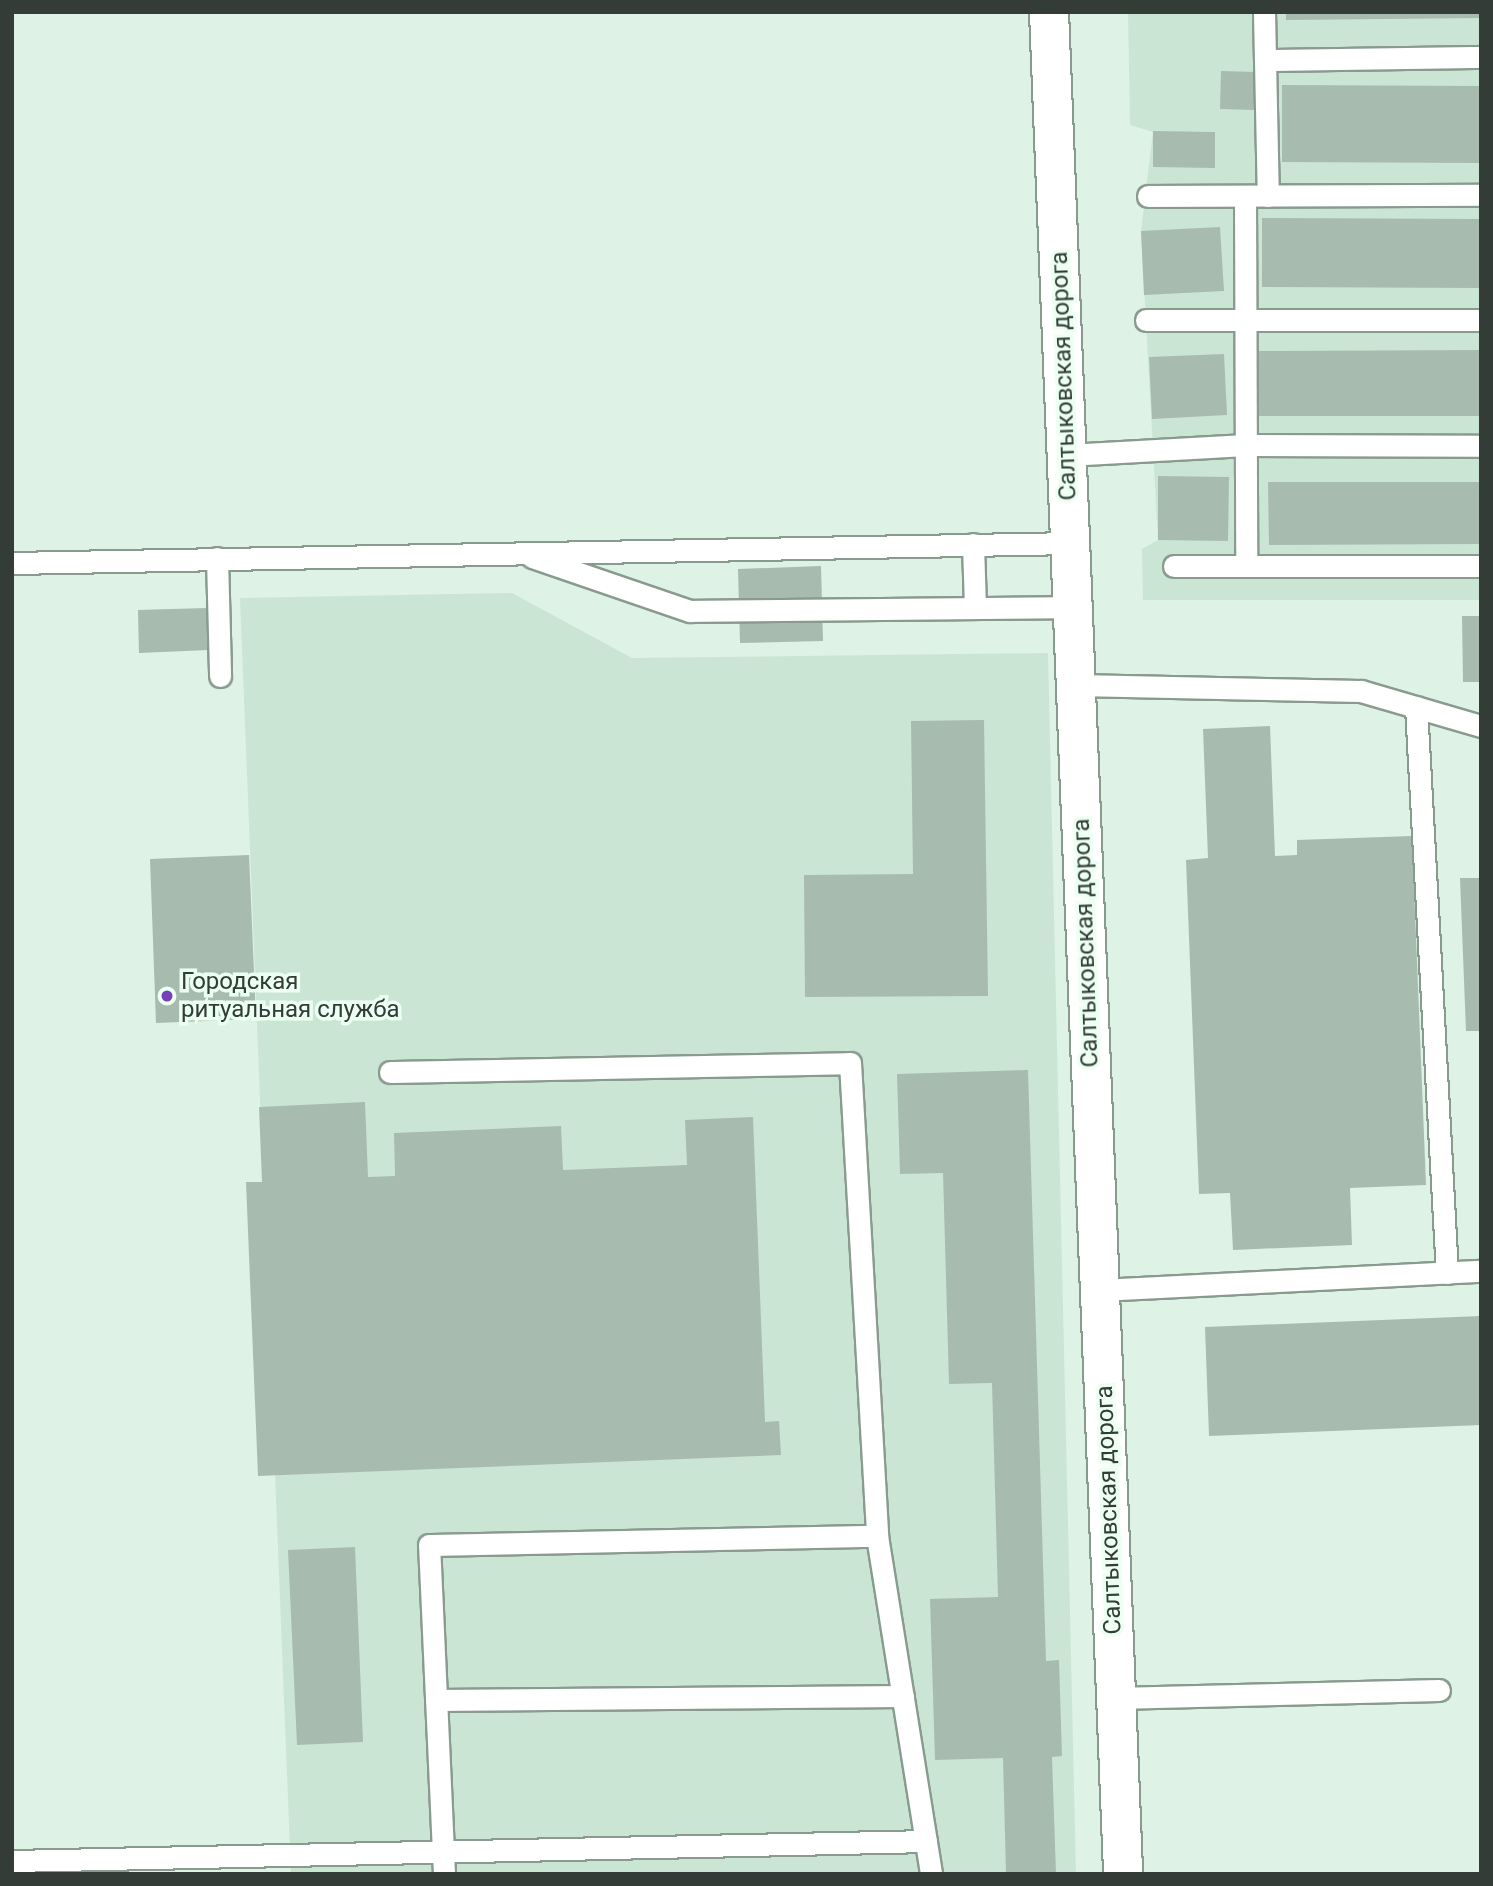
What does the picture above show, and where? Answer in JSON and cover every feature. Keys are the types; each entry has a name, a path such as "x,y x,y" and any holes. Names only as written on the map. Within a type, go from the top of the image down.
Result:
{"street":[{"name":"Салтыковская дорога","path":"1049,12 1123,1874"}],"lane":[{"path":"1264,12 1268,196"},
{"path":"1265,60 1481,57"},
{"path":"1147,196 1481,195"},
{"path":"1245,196 1246,566"},
{"path":"1146,320 1481,320"},
{"path":"1067,455 1246,445 1481,446"},
{"path":"12,563 1070,543"},
{"path":"973,544 975,608"},
{"path":"516,552 690,611 1073,607"},
{"path":"218,558 220,676"},
{"path":"1174,566 1481,566"},
{"path":"1076,685 1361,691 1481,726"},
{"path":"1416,707 1447,1273"},
{"path":"390,1072 850,1063 877,1536 931,1874"},
{"path":"1100,1290 1481,1271"},
{"path":"444,1874 429,1545 877,1536"},
{"path":"1116,1698 1439,1690"},
{"path":"436,1700 903,1696"},
{"path":"12,1861 443,1848 926,1841"}],"shaded area":[{"path":"1128,12 1481,12 1481,600 1143,600 1142,549 1158,540 1141,231 1153,132 1130,125"},
{"path":"512,593 632,658 1048,653 1076,1874 291,1874 240,598"}],"building":[{"path":"1286,12 1481,12 1481,18 1286,20"},
{"path":"1221,71 1255,72 1254,110 1220,109"},
{"path":"1282,85 1481,86 1481,163 1282,162"},
{"path":"1153,131 1215,132 1215,168 1153,167"},
{"path":"1262,218 1481,219 1481,288 1262,287"},
{"path":"1220,227 1224,291 1144,295 1141,231"},
{"path":"1481,350 1481,416 1257,416 1256,351"},
{"path":"1224,354 1227,415 1152,419 1149,357"},
{"path":"1158,476 1229,477 1228,541 1158,540"},
{"path":"1268,482 1481,482 1481,544 1269,545"},
{"path":"821,566 823,641 740,643 738,569"},
{"path":"207,608 208,650 139,653 138,610"},
{"path":"1462,616 1481,616 1481,682 1463,682"},
{"path":"984,720 988,996 805,997 804,875 913,874 911,721"},
{"path":"1270,726 1275,856 1297,855 1297,840 1412,836 1426,1185 1350,1188 1352,1245 1233,1250 1230,1193 1199,1194 1186,860 1208,858 1203,729"},
{"path":"249,855 256,1019 156,1023 150,859"},
{"path":"1460,878 1481,878 1481,1031 1466,1031"},
{"path":"1028,1070 1046,1661 1059,1660 1062,1756 1052,1757 1056,1874 1006,1874 1003,1758 935,1760 930,1599 998,1597 992,1383 949,1384 943,1173 900,1174 897,1074"},
{"path":"365,1102 368,1177 395,1176 394,1133 561,1126 563,1170 687,1165 685,1120 753,1117 765,1422 779,1421 781,1455 258,1476 246,1182 262,1182 259,1107"},
{"path":"1481,1316 1481,1425 1209,1436 1205,1327"},
{"path":"355,1547 363,1742 297,1745 288,1550"}],"place":[{"name":"Городская ритуальная служба","path":"167,996"}]}
